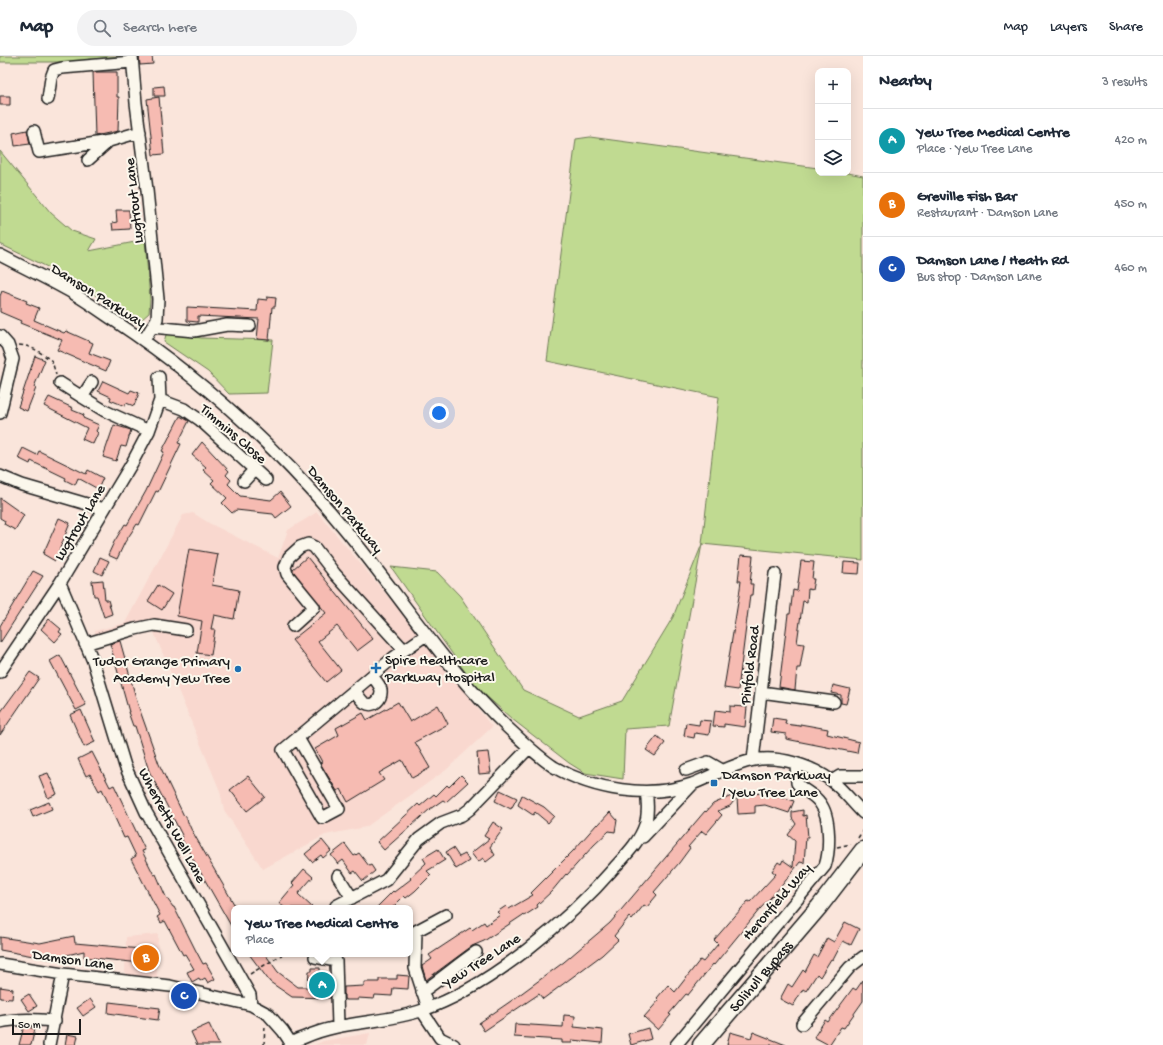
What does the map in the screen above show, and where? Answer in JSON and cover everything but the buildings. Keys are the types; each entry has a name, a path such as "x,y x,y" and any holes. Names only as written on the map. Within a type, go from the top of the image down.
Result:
{"highway":[{"name":"Solihull Bypass","path":"819,907 860,846"},
{"name":"Solihull Bypass","path":"701,1045 819,907 863,865"}],"street":[{"path":"48,99 51,78 54,70 132,59"},
{"name":"Lugtrout Lane","path":"132,59 158,299 156,319 144,340"},
{"path":"34,131 39,152 108,141 140,132"},
{"path":"88,160 108,141"},
{"name":"Damson Parkway","path":"0,255 70,291 144,340 180,366 215,396 292,468 344,527 426,635 479,701 529,748 556,768 587,781 611,788 646,792"},
{"path":"152,327 194,331 227,325 250,326"},
{"path":"0,336 8,345 13,359 0,413"},
{"name":"Lugtrout Lane","path":"0,672 60,583 132,464 149,430 160,400 159,377"},
{"path":"82,397 92,382"},
{"path":"60,383 105,410 149,430"},
{"name":"Timmins Close","path":"160,400 184,409 200,420 266,480"},
{"path":"244,481 254,470"},
{"path":"0,476 22,485 104,509"},
{"path":"293,626 314,607 287,574 286,567 289,558 294,552 300,547 308,544 314,547 335,574 404,650"},
{"name":"Pinfold Road","path":"753,760 775,574"},
{"name":"Wherretts Well Lane","path":"60,583 93,661 125,766 146,812 250,995 251,1005"},
{"path":"85,644 154,625 186,630"},
{"path":"298,738 339,809 322,818 283,750 404,650 426,635"},
{"path":"355,691 366,704 370,705 378,701 381,695 381,690 372,676"},
{"path":"760,692 834,702"},
{"path":"338,905 386,880 419,839 441,824 462,815 470,809 529,748"},
{"name":"Yew Tree Lane","path":"631,851 645,825 646,792 661,791 693,784 722,770 753,760 782,760 796,764 832,781 863,813"},
{"path":"686,770 708,762 722,770"},
{"name":"Heronfield Way","path":"676,1045 825,866 829,843 824,809 811,794 797,782 796,764"},
{"path":"832,781 840,776 863,776"},
{"name":"Yew Tree Lane","path":"290,1044 320,1030 391,1019 425,1009 470,988 540,940 590,894 693,784"},
{"path":"338,876 352,898"},
{"path":"446,915 416,931 415,968 425,1009 440,1038 454,1045"},
{"path":"422,992 448,974 453,967 476,952"},
{"path":"315,957 336,961 338,1026"},
{"path":"803,1018 850,967 863,957"},
{"name":"Damson Lane","path":"0,964 63,974 170,986 251,1005 268,1014 283,1031 290,1044"},
{"path":"49,1045 63,974"},
{"path":"0,1022 20,1019 55,1020"}],"path":[{"path":"8,345 28,346 52,361 57,380 60,383"},
{"path":"828,849 860,846"},
{"path":"240,979 278,957"},
{"path":"264,1045 264,1031 268,1014"}],"shaded area":[{"name":"Spire Healthcare Parkway Hospital","path":"317,512 422,637 492,727 446,770 366,827 325,835 263,869 224,810 220,791 150,623 97,639 95,631 125,623 183,515 193,513 209,523 278,558 288,530"},
{"path":"158,934 157,979 125,975 126,937"},
{"path":"370,1033 367,1045 315,1045 323,1041"}],"green space":[{"path":"0,56 126,56 126,60 82,62 0,62"},
{"path":"590,137 815,168 815,176 851,176 851,174 863,176 863,560 702,544 719,397 547,361 576,139"},
{"path":"0,151 51,213 72,231 96,239 89,251 145,240 150,299 149,313 141,320 134,320 64,275 0,244"},
{"path":"167,331 201,338 273,340 267,393 229,394 208,372 164,342"},
{"path":"702,544 669,726 625,729 623,779 585,773 569,763 512,719 475,686 391,567 437,572 460,596 523,690 579,716 622,701 673,617"}],"place":[{"name":"Spire Healthcare Parkway Hospital","path":"376,668"},
{"name":"Tudor Grange Primary Academy Yew Tree","path":"238,669"},
{"name":"Damson Parkway / Yew Tree Lane","path":"714,783"},
{"name":"Greville Fish Bar","path":"146,958"},
{"name":"Yew Tree Medical Centre","path":"322,985"},
{"name":"Damson Lane / Heath Rd","path":"184,996"}]}
